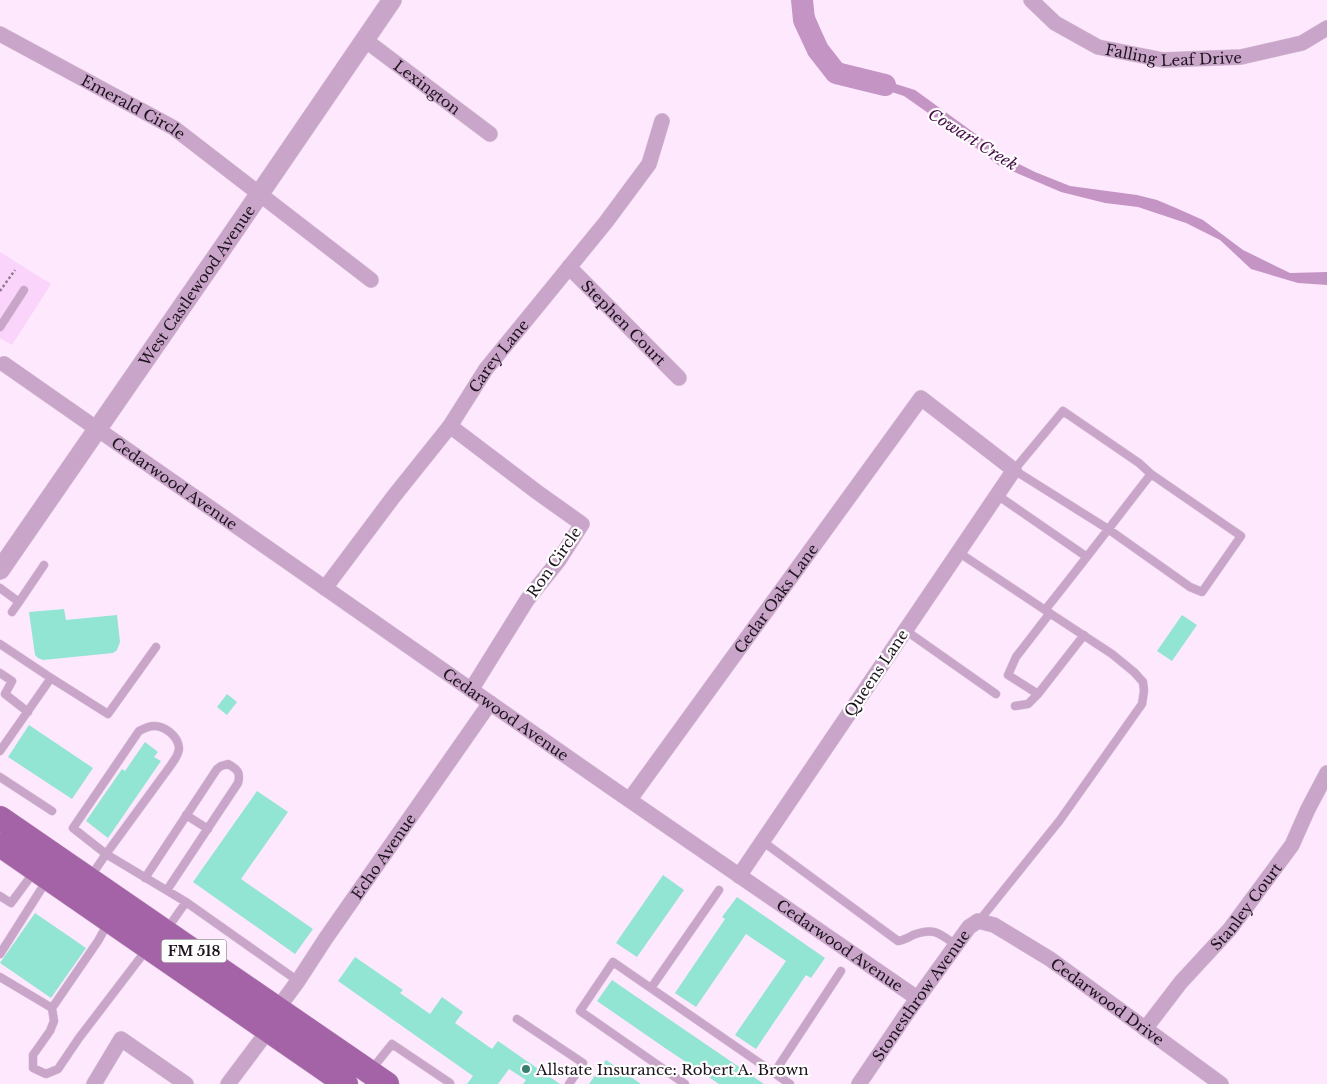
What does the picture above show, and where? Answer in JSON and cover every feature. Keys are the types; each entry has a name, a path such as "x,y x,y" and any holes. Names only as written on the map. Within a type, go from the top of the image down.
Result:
{"main road":[{"name":"FM 518","path":"0,818 85,890 109,921 346,1084"},
{"name":"FM 518","path":"0,845 42,874 85,890 165,931 379,1078"}],"street":[{"name":"West Castlewood Avenue","path":"0,570 392,0"},
{"name":"Falling Leaf Drive","path":"1031,0 1055,24 1098,47 1163,60 1240,57 1302,43 1327,28"},
{"name":"Emerald Circle","path":"0,34 174,128 371,280"},
{"name":"Lexington","path":"365,40 490,134"},
{"name":"Carey Lane","path":"325,588 394,496 450,426 486,369 606,222 649,164 662,121"},
{"name":"Stephen Court","path":"569,267 679,378"},
{"name":"Cedarwood Avenue","path":"2,363 739,876 918,998"},
{"name":"Cedar Oaks Lane","path":"630,799 922,398 1014,470"},
{"name":"Ron Circle","path":"450,426 582,524 559,560 528,600 471,690"},
{"name":"Queens Lane","path":"739,876 1014,470"},
{"name":"Echo Avenue","path":"228,1084 261,1040 326,938 490,703"},
{"name":"Stanley Court","path":"1145,1029 1181,982 1230,929 1292,845 1327,773"},
{"name":"Stonesthrow Avenue","path":"859,1084 969,927 985,922"},
{"name":"Cedarwood Drive","path":"985,922 1050,959 1221,1084"},
{"path":"94,1084 121,1039 186,1084"}],"lane":[{"path":"0,327 24,290"},
{"path":"1063,411 1138,462 1151,474 1241,536 1202,592 1190,587 1108,529 1014,470 1063,411"},
{"path":"1038,694 1008,675 1016,657 1087,557 1151,474"},
{"path":"997,495 1087,557"},
{"path":"958,552 1115,656 1143,682 1144,691 1142,704 985,922"},
{"path":"12,612 44,565"},
{"path":"0,588 18,602"},
{"path":"905,630 996,694"},
{"path":"1015,706 1028,704 1038,694 1084,635"},
{"path":"0,644 108,714 156,647"},
{"path":"0,673 12,681 5,694 28,712"},
{"path":"0,751 51,678"},
{"path":"85,890 96,868 106,854 178,755 177,741 173,735 163,728 154,726 139,731 73,828 106,854 186,902 298,981"},
{"path":"145,878 217,769 228,764 239,772 240,778 238,783 167,890"},
{"path":"0,777 52,812"},
{"path":"186,814 208,829"},
{"path":"762,841 898,941 930,931 938,932 956,945"},
{"path":"0,896 11,903 42,874"},
{"path":"0,954 42,874"},
{"path":"651,988 719,890"},
{"path":"165,931 186,902"},
{"path":"109,921 98,941 52,1008 54,1021 50,1031 33,1055 33,1068 46,1074 58,1069 79,1038 148,947"},
{"path":"685,1084 580,1011 613,962 790,1084"},
{"path":"774,1073 841,971"},
{"path":"0,977 52,1008"},
{"path":"517,1019 583,1063 569,1084"},
{"path":"379,1078 392,1044 449,1084"}],"path":[{"path":"0,291 15,270"}],"shaded area":[{"path":"0,252 51,284 12,345 0,338"}],"water":[{"name":"Cowart Creek","path":"795,0 808,0 833,59 867,75 915,90 1013,161 1070,186 1137,195 1157,200 1203,220 1243,250 1290,273 1327,272 1327,285 1298,283 1251,269 1220,240 1186,223 1138,207 1105,203 1061,192 998,165 904,96 864,83 819,60 802,22"}],"building":[{"path":"64,609 66,620 117,615 120,642 117,650 113,653 43,660 38,658 35,655 29,612"},
{"path":"1182,615 1197,625 1172,661 1157,651"},
{"path":"227,694 237,702 227,715 217,707"},
{"path":"29,725 93,768 72,799 8,757"},
{"path":"145,742 158,752 154,757 161,761 108,838 86,821 122,769 125,771"},
{"path":"257,791 288,812 241,879 313,929 295,954 193,882"},
{"path":"663,875 684,890 637,957 616,943"},
{"path":"737,897 825,958 811,978 806,975 756,1049 735,1035 786,961 746,934 696,1007 675,993 725,919 722,917"},
{"path":"35,913 86,948 51,998 0,963"},
{"path":"355,957 403,990 400,993 430,1014 442,997 463,1012 455,1023 492,1049 498,1041 560,1084 523,1084 526,1080 509,1069 498,1084 467,1084 473,1076 338,981"},
{"path":"612,980 764,1084 719,1084 665,1048 597,1001"},
{"path":"606,1060 641,1084 589,1084"}],"waterway":[{"name":"Cowart Creek","path":"802,0 804,20 818,50 836,73 885,85"}],"place":[{"name":"Allstate Insurance: Robert A. Brown","path":"526,1069"}]}
